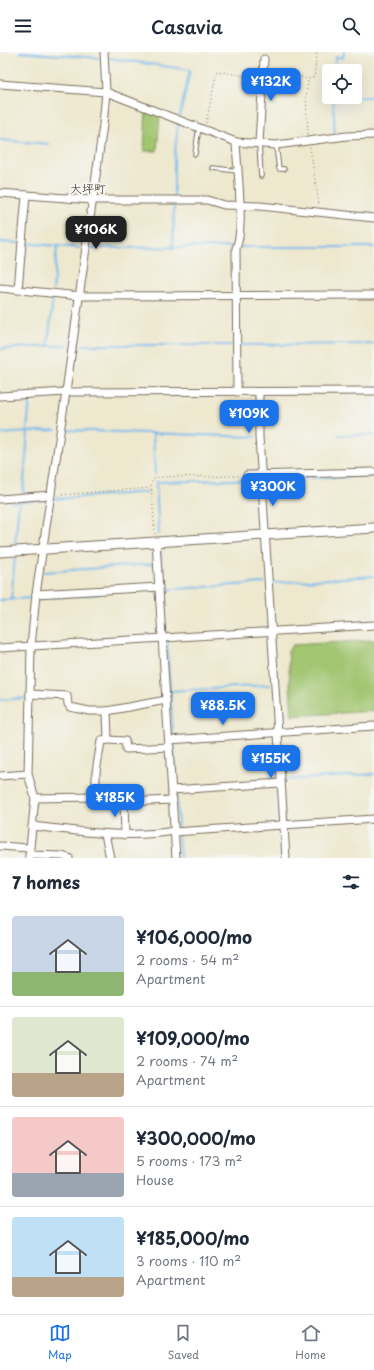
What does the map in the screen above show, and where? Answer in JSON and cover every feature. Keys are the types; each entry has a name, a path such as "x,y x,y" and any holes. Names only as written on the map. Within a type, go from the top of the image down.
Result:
{"street":[{"path":"29,854 34,798 28,774 31,646 36,594 80,296 106,92 104,52"},
{"path":"259,143 264,59"},
{"path":"0,84 106,92 236,142 276,145 347,136 374,135"},
{"path":"236,142 240,205 239,243 236,248 237,392"},
{"path":"0,193 92,200 207,200 224,205 240,205 320,214 374,218"},
{"path":"18,290 26,195"},
{"path":"0,288 80,296 374,295"},
{"path":"0,396 66,392 374,391"},
{"path":"259,392 259,437 286,858"},
{"path":"246,475 262,478 374,472"},
{"path":"0,499 51,495"},
{"path":"0,552 374,528"},
{"path":"156,542 176,858"},
{"path":"36,594 159,587"},
{"path":"0,648 374,625"},
{"path":"30,694 67,696 70,707 89,711 107,711 166,700"},
{"path":"107,711 108,740"},
{"path":"96,797 96,772 101,741 125,741 126,749 278,732 374,726"},
{"path":"0,776 28,774"},
{"path":"172,790 281,783"},
{"path":"34,798 96,797 124,802 172,800"},
{"path":"124,802 125,835"},
{"path":"32,826 125,835 374,819"},
{"path":"105,834 110,858"},
{"path":"0,846 29,854 62,856 69,858"}],"lane":[{"path":"195,154 202,128"},
{"path":"259,143 261,176"},
{"path":"276,145 279,169 284,169"},
{"path":"213,168 238,171"}],"path":[{"path":"264,70 277,70 308,79 314,77 317,52"},
{"path":"202,128 218,71 263,79"},
{"path":"308,79 306,98 309,141 320,214"},
{"path":"156,542 152,480 158,477 246,475"},
{"path":"51,495 152,488"}],"green space":[{"path":"146,109 160,115 157,151 144,151"},
{"path":"374,640 374,711 292,716 288,651 292,645"}],"waterway":[{"path":"20,52 99,58"},
{"path":"336,64 336,57 343,58 344,52"},
{"path":"109,58 190,70 180,115"},
{"path":"335,134 333,98 374,97"},
{"path":"174,197 174,161 178,124"},
{"path":"0,140 49,144"},
{"path":"173,248 174,204"},
{"path":"0,242 19,243"},
{"path":"24,243 80,248"},
{"path":"53,290 57,246"},
{"path":"90,248 231,247"},
{"path":"240,247 374,247"},
{"path":"48,346 53,297"},
{"path":"239,345 374,344"},
{"path":"0,349 68,345"},
{"path":"77,345 231,345"},
{"path":"27,432 30,397"},
{"path":"0,434 56,430"},
{"path":"65,430 255,437"},
{"path":"23,494 28,432"},
{"path":"153,434 155,474"},
{"path":"338,435 374,435"},
{"path":"159,534 156,482 374,476"},
{"path":"54,499 149,492"},
{"path":"12,502 46,499"},
{"path":"15,545 19,501"},
{"path":"160,550 166,635"},
{"path":"11,600 15,557"},
{"path":"44,572 154,564"},
{"path":"271,583 374,576"},
{"path":"161,590 264,583"},
{"path":"40,598 99,594"},
{"path":"0,600 32,598"},
{"path":"167,641 173,735"},
{"path":"170,691 270,685"},
{"path":"0,700 26,698"},
{"path":"174,742 176,787"},
{"path":"284,780 374,774"},
{"path":"176,792 178,830"},
{"path":"178,835 180,858"}],"district":[{"name":"大坪町","path":"88,189"}]}
